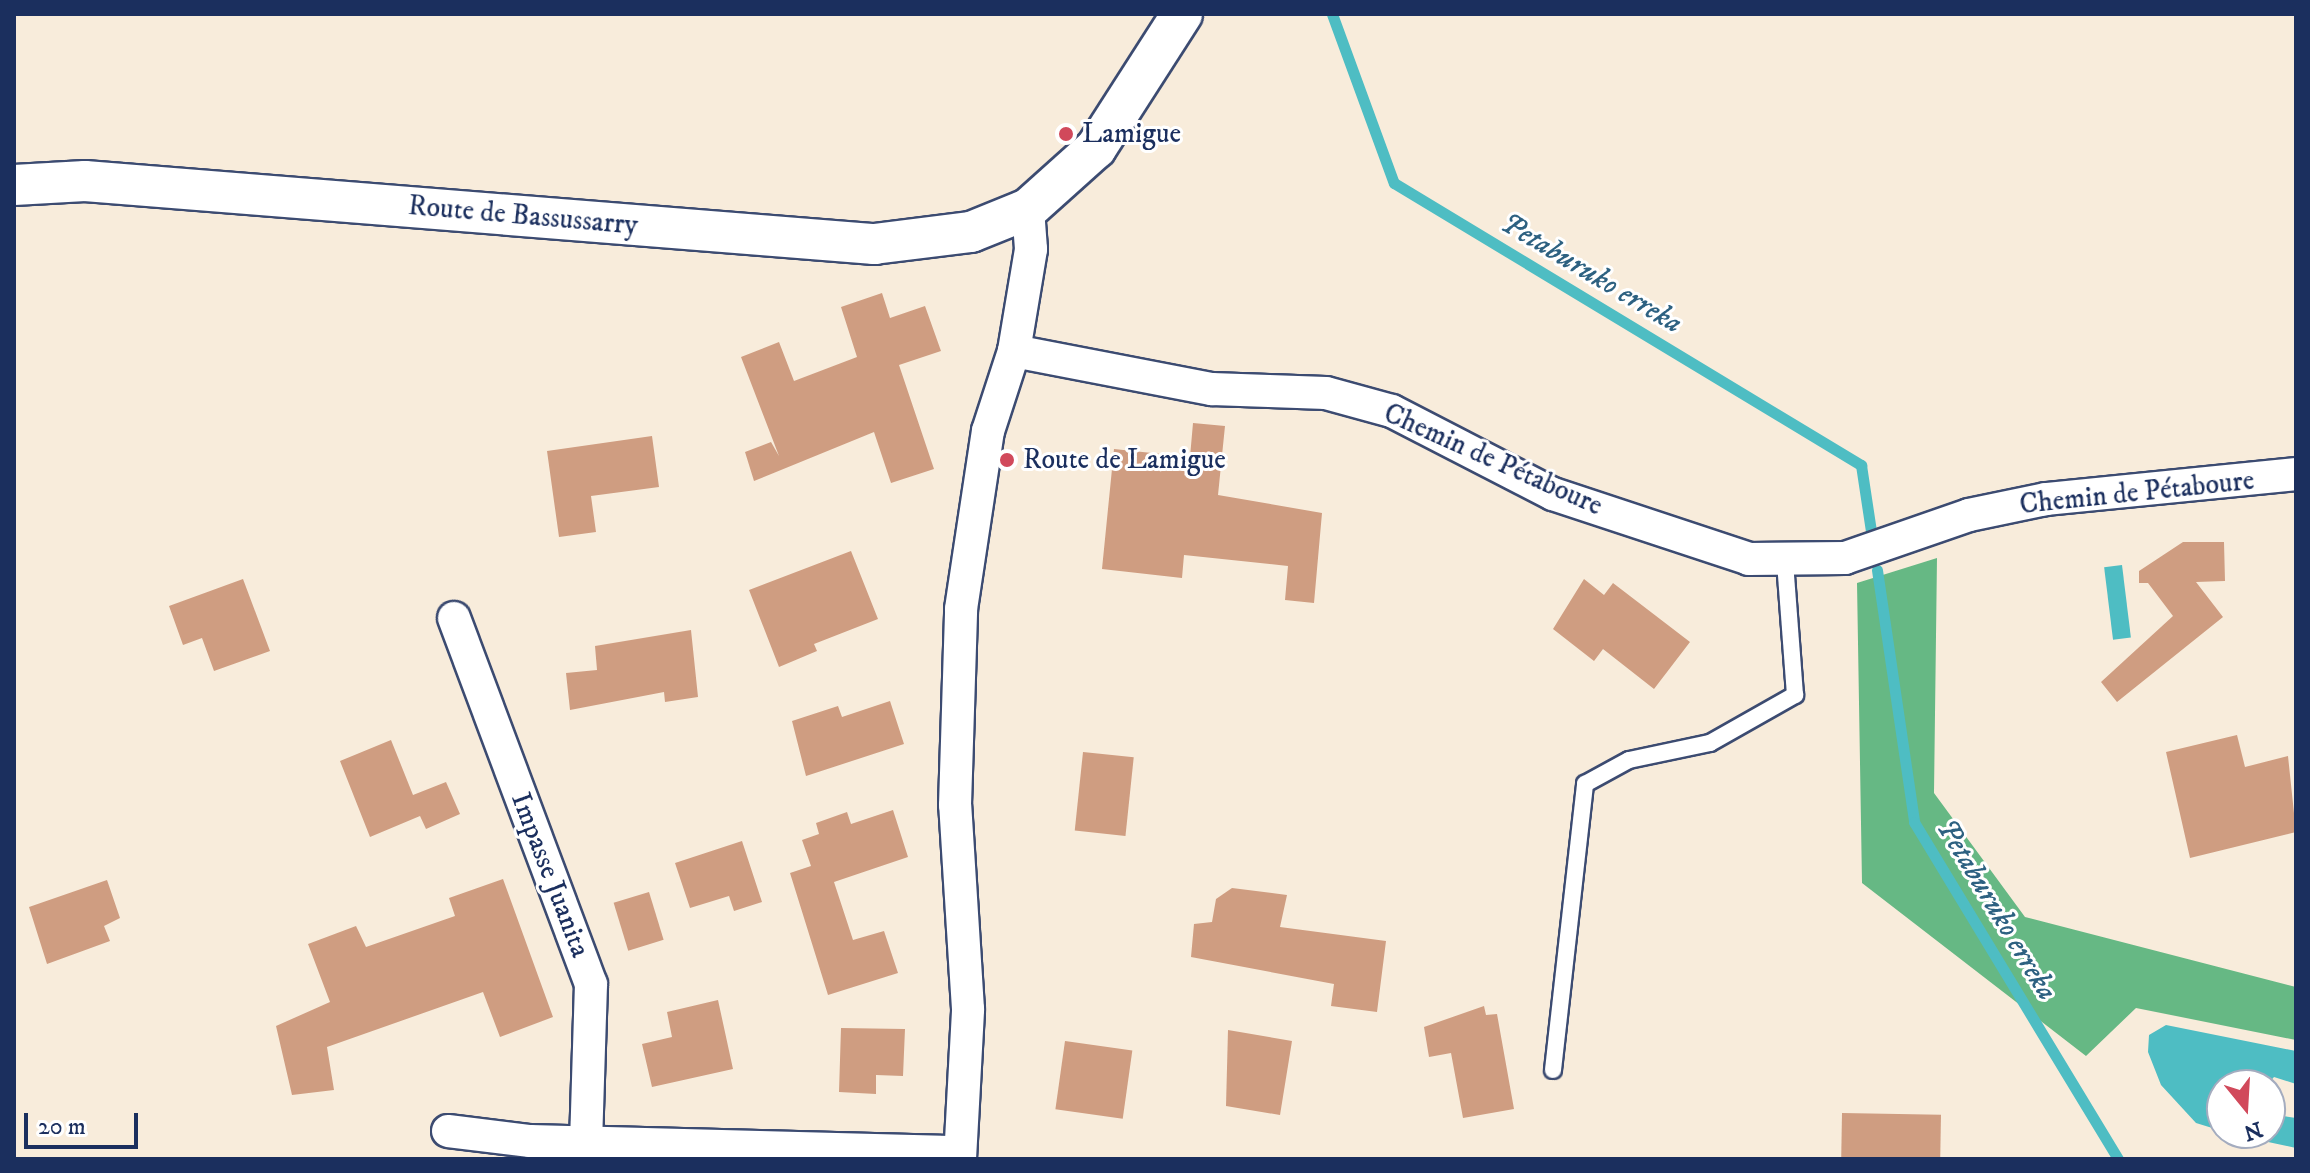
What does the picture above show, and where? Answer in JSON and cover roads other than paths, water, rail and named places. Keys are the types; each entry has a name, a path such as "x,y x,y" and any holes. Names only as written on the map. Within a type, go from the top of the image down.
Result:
{"street":[{"name":"Route de Bassussarry","path":"14,185 85,181 874,244 971,232 1028,209 1096,148 1182,14"},
{"path":"448,1131 586,1142 960,1155 968,1009 955,805 961,609 988,431 1014,351 1031,249 1028,209"},
{"name":"Chemin de Pétaboure","path":"1014,351 1212,389 1326,393 1366,403 1553,494 1702,545 1785,562 1845,558 1969,515 2046,499 2296,474"},
{"name":"Impasse Juanita","path":"454,618 591,984 586,1142"}],"lane":[{"path":"1553,1070 1585,784 1629,760 1710,743 1795,695 1785,562"}],"water":[{"path":"2122,565 2131,637 2113,640 2104,567"},
{"path":"2166,1025 2296,1051 2296,1084 2286,1081 2286,1069 2206,1069 2206,1126 2196,1123 2161,1085 2148,1052 2149,1035"},
{"path":"2286,1116 2296,1118 2296,1148 2286,1146"}],"waterway":[{"name":"Petaburuko erreka","path":"1332,14 1394,183 1861,465 1871,531"},
{"name":"Petaburuko erreka","path":"1877,570 1914,822 2118,1159"}],"place":[{"name":"Lamigue","path":"1066,134"},
{"name":"Route de Lamigue","path":"1007,460"}]}
